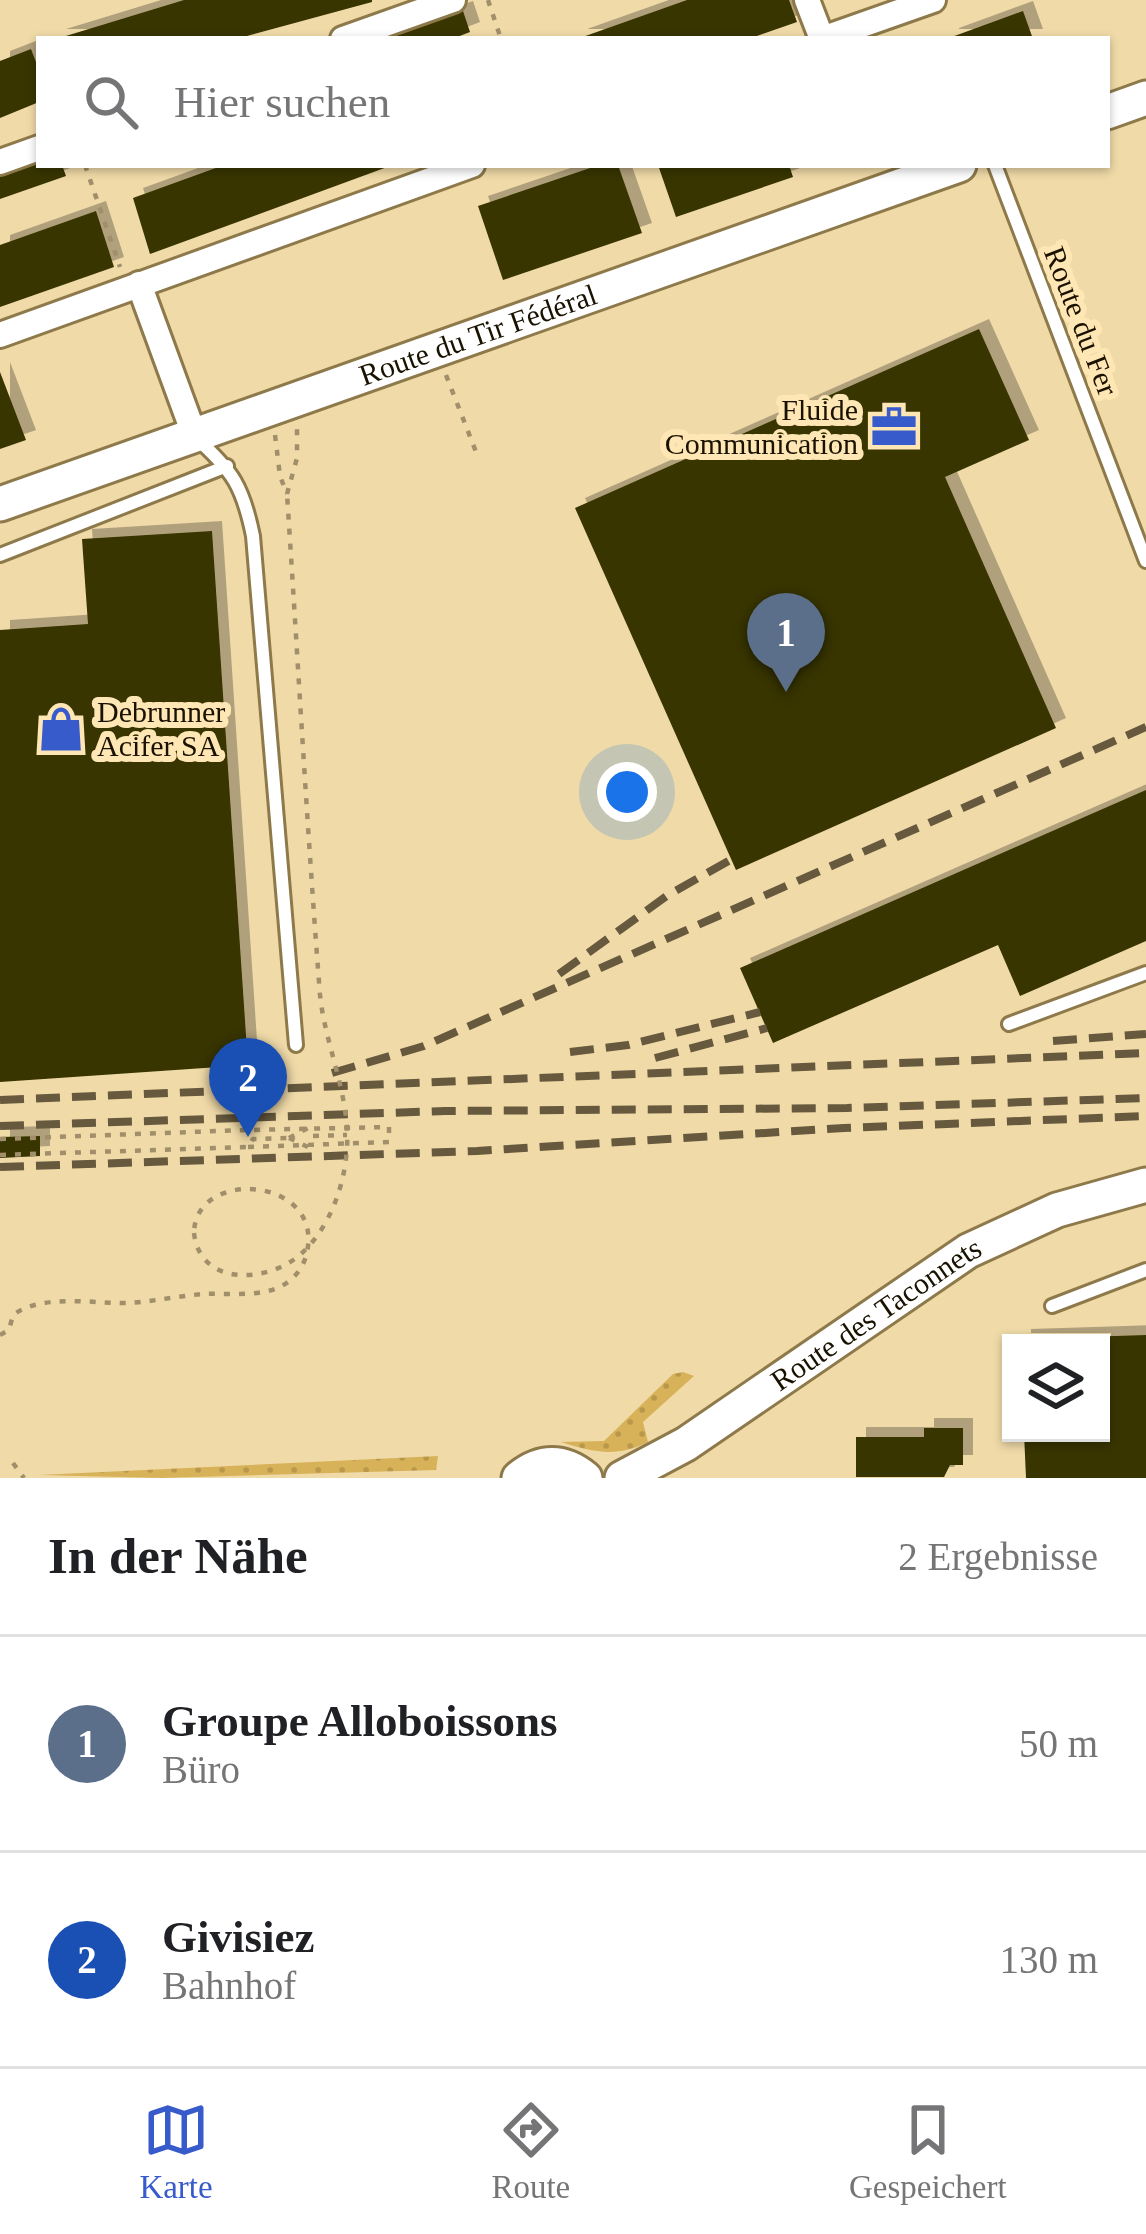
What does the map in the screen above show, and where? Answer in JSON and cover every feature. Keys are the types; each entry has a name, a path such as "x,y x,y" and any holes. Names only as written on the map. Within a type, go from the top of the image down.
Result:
{"street":[{"path":"351,36 453,0"},
{"path":"807,0 821,36"},
{"path":"831,36 934,0"},
{"path":"1110,111 1146,98"},
{"path":"0,162 36,149"},
{"path":"0,335 131,279 463,168"},
{"name":"Route du Tir Fédéral","path":"0,504 951,168"},
{"path":"131,279 195,437"},
{"name":"Route des Taconnets","path":"622,1478 686,1444 968,1251 1057,1210 1146,1185"},
{"path":"519,1478 544,1464 558,1464 585,1478"}],"lane":[{"name":"Route du Fer","path":"996,168 1146,561"},
{"path":"195,437 227,466 245,495 254,536 296,1045"},
{"path":"0,555 227,466"},
{"path":"1009,1024 1146,973"},
{"path":"1052,1306 1146,1270"}],"path":[{"path":"488,0 500,36"},
{"path":"86,168 131,279"},
{"path":"444,369 478,457"},
{"path":"287,494 297,458 297,422"},
{"path":"0,1335 9,1330 13,1315 36,1304 134,1303 274,1290 301,1270 307,1254 309,1244 309,1236 300,1211 268,1191 233,1191 200,1209 194,1223 195,1245 210,1266 242,1276 279,1268 299,1256 311,1243 328,1217 341,1185 347,1131 321,996 287,494 274,430"},
{"path":"0,1139 248,1130 313,1136 389,1142 388,1127 313,1136 248,1147 0,1155"},
{"path":"248,1147 256,1139 289,1138 308,1128 347,1131"},
{"path":"248,1130 256,1139"},
{"path":"313,1136 347,1131"},
{"path":"289,1138 308,1147 347,1146"},
{"path":"13,1463 24,1478"}],"shaded area":[{"path":"673,1374 694,1376 643,1422 648,1442 604,1452 561,1442 604,1441"},
{"path":"438,1456 436,1470 161,1478 39,1475"}],"building":[{"path":"184,0 372,0 247,36 66,36"},
{"path":"687,0 789,0 797,22 757,36 585,36"},
{"path":"463,11 470,32 460,36 393,36"},
{"path":"1023,11 1032,36 954,36"},
{"path":"31,49 36,62 36,103 0,118 0,61"},
{"path":"36,163 36,168 63,168 66,176 0,199 0,175"},
{"path":"216,168 385,168 150,254 133,198"},
{"path":"590,168 619,168 642,233 503,280 478,206"},
{"path":"659,168 790,168 793,177 676,217"},
{"path":"96,211 114,267 0,307 0,245"},
{"path":"979,329 1029,440 945,477 1056,728 736,870 575,508"},
{"path":"0,372 26,440 0,449"},
{"path":"212,531 248,1065 0,1082 0,630 88,624 82,539"},
{"path":"1146,790 1146,941 1020,996 998,945 773,1043 740,968"},
{"path":"40,1136 40,1156 0,1158 0,1137"},
{"path":"1146,1335 1146,1478 1026,1478 1024,1442 1110,1442 1110,1336"},
{"path":"924,1428 963,1428 963,1465 950,1465 944,1477 856,1477 856,1437 924,1437"}],"railway":[{"path":"332,1073 424,1046 1146,727"},
{"path":"559,974 668,895 732,859"},
{"path":"570,1052 628,1045 760,1012"},
{"path":"655,1058 767,1028"},
{"path":"1053,1041 1146,1034"},
{"path":"0,1100 1146,1053"},
{"path":"0,1126 445,1111 847,1108 1146,1098"},
{"path":"0,1167 477,1151 844,1128 1146,1116"}],"place":[{"name":"Fluide Communication","path":"894,427"},
{"name":"Groupe Alloboissons","path":"786,692"},
{"name":"Debrunner Acifer SA","path":"61,729"},
{"name":"Givisiez","path":"248,1137"}]}
